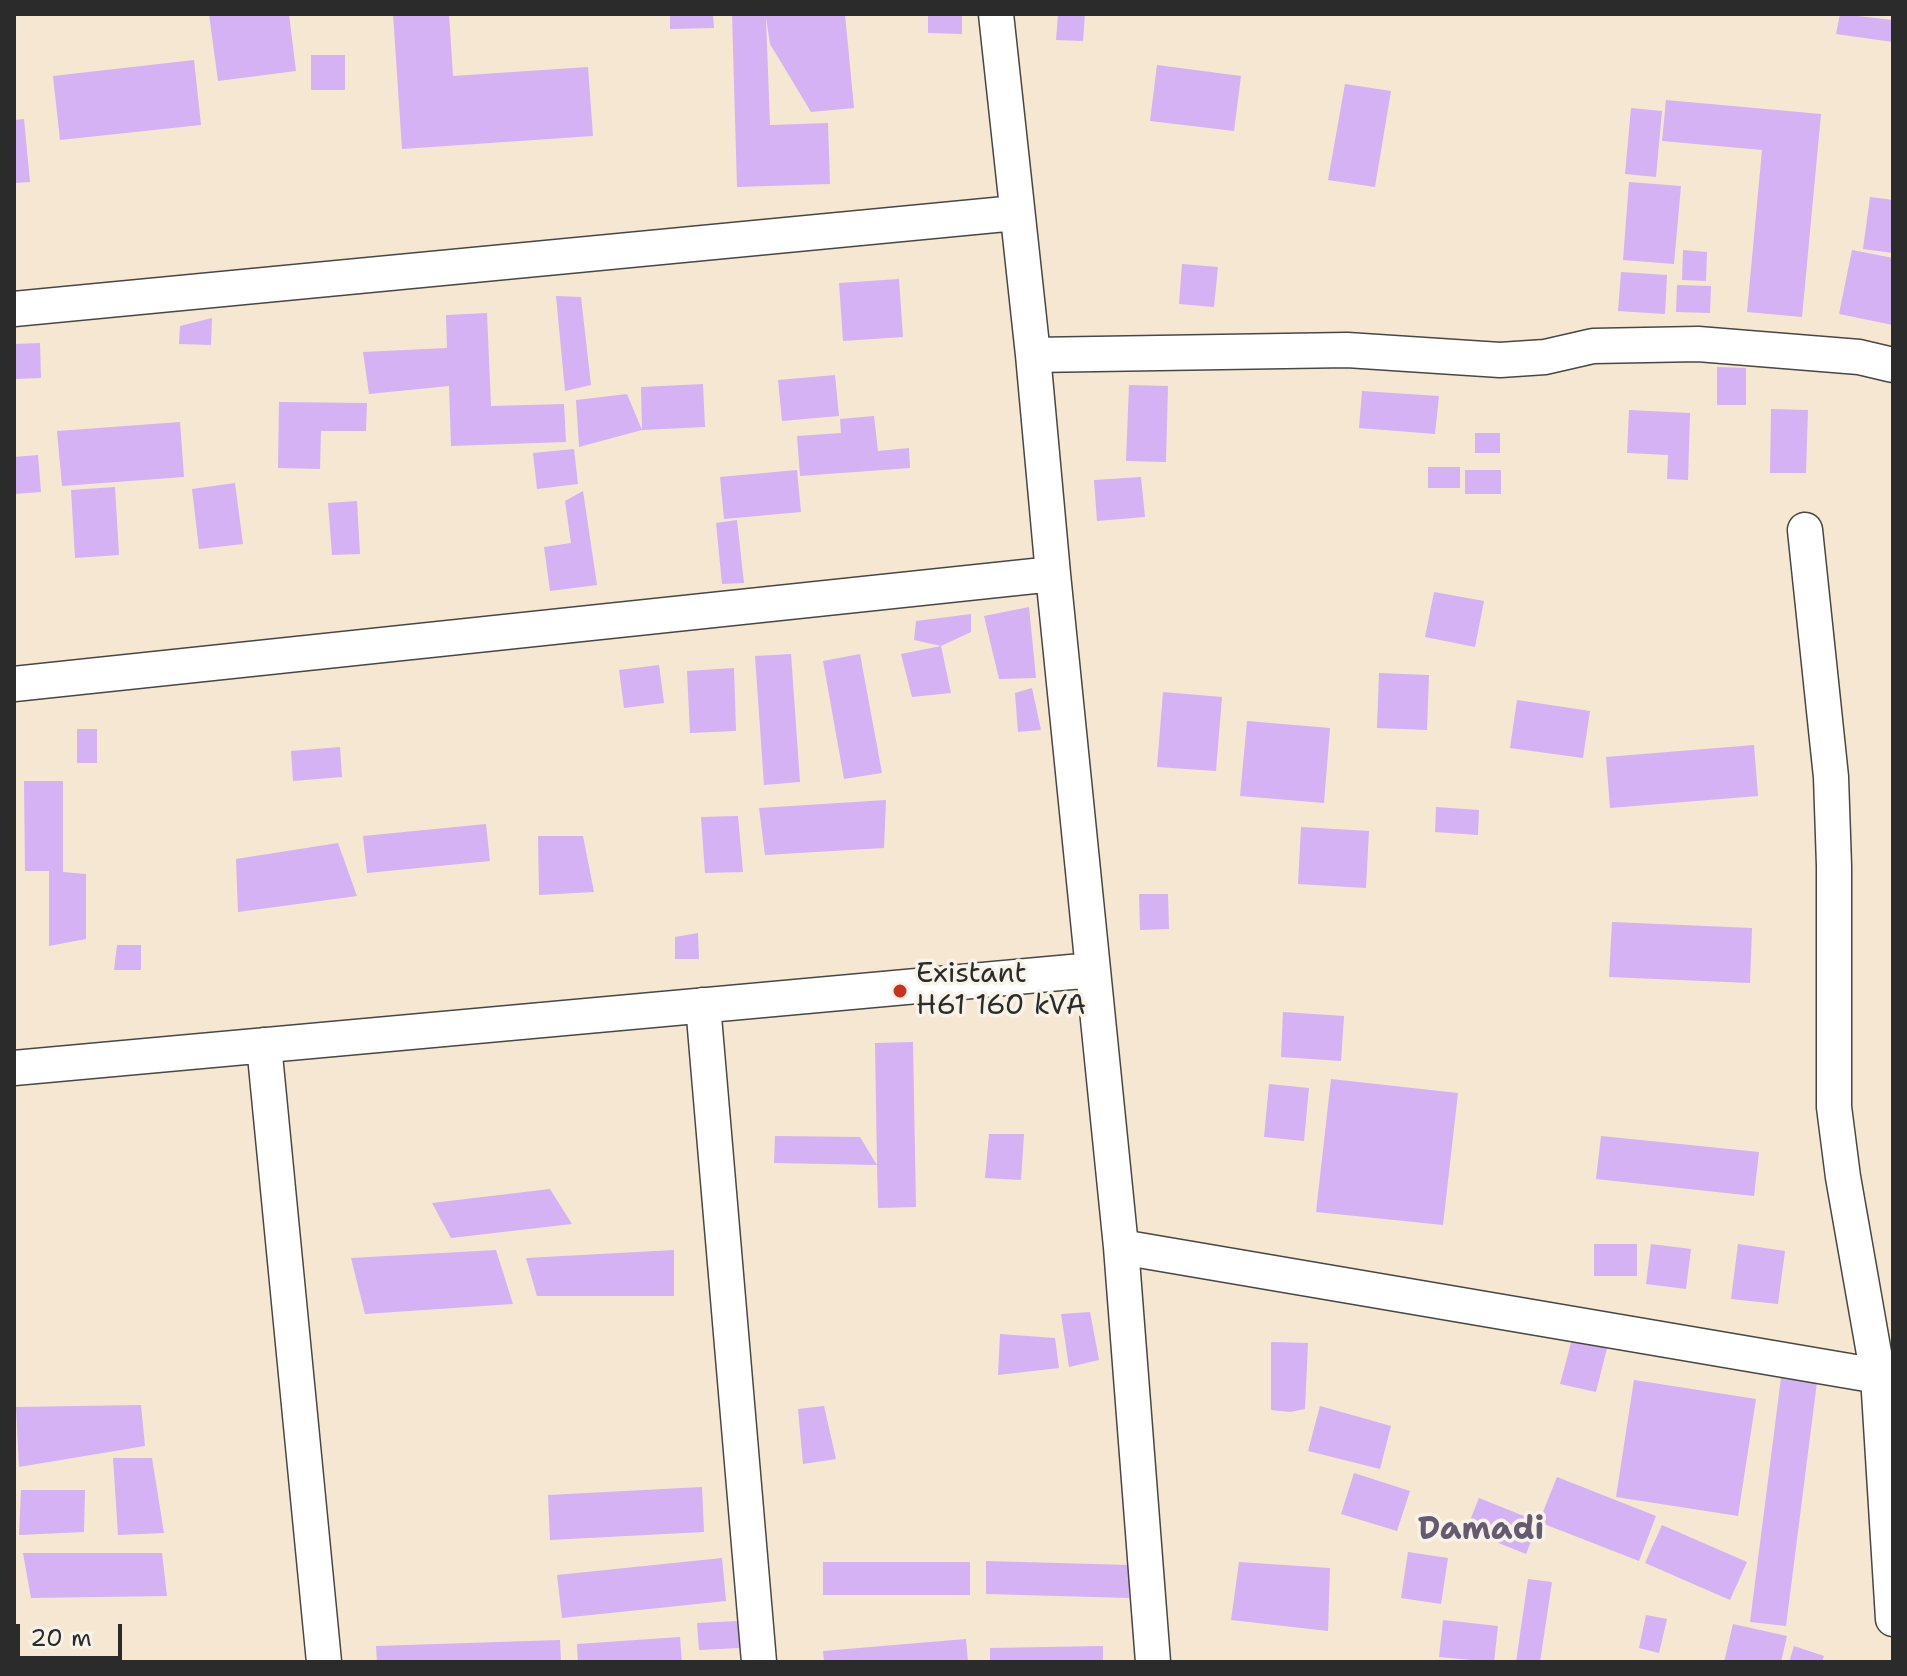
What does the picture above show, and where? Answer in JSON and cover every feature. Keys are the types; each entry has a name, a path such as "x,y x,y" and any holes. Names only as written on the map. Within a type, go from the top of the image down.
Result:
{"street":[{"path":"996,14 1033,355 1121,1247 1153,1662"},
{"path":"14,309 1016,213"},
{"path":"1033,355 1347,350 1500,360 1545,357 1593,346 1698,344 1859,357 1893,365"},
{"path":"1805,530 1831,777 1834,1107 1843,1177 1878,1376 1893,1619"},
{"path":"14,684 1053,574"},
{"path":"14,1068 1093,970"},
{"path":"703,1005 759,1662"},
{"path":"264,1045 324,1662"},
{"path":"1121,1247 1878,1376"}],"building":[{"path":"209,14 289,14 296,71 218,81"},
{"path":"393,14 449,14 453,76 588,67 593,136 402,149"},
{"path":"670,14 713,14 714,28 670,29"},
{"path":"732,14 845,14 854,108 811,112 770,44 766,17 770,125 828,123 830,184 737,187"},
{"path":"928,14 962,14 962,34 928,33"},
{"path":"1058,14 1085,14 1083,41 1056,40"},
{"path":"1840,14 1893,20 1893,42 1836,34"},
{"path":"311,55 345,55 345,90 311,90"},
{"path":"194,60 201,125 60,140 53,76"},
{"path":"1157,65 1241,76 1234,131 1150,121"},
{"path":"1345,84 1391,91 1375,187 1328,180"},
{"path":"1666,100 1821,114 1802,317 1747,312 1762,150 1662,141"},
{"path":"1631,108 1662,111 1656,177 1625,174"},
{"path":"24,119 30,182 14,183 14,120"},
{"path":"1629,182 1681,186 1674,264 1623,260"},
{"path":"1870,197 1893,200 1893,253 1863,249"},
{"path":"1683,250 1707,252 1706,281 1682,280"},
{"path":"1852,250 1893,258 1893,325 1839,314"},
{"path":"1182,264 1218,267 1214,307 1179,304"},
{"path":"1621,272 1667,275 1665,314 1618,311"},
{"path":"899,279 903,337 843,341 839,283"},
{"path":"1677,285 1711,286 1710,313 1676,312"},
{"path":"556,296 581,297 591,385 565,391"},
{"path":"487,313 491,406 564,404 566,442 451,446 449,386 369,394 363,352 447,348 446,315"},
{"path":"212,318 211,345 179,344 180,326"},
{"path":"40,343 41,378 14,379 14,344"},
{"path":"1717,367 1746,368 1746,405 1717,405"},
{"path":"835,375 839,416 782,421 778,380"},
{"path":"703,384 705,427 642,430 641,387"},
{"path":"1129,385 1168,386 1166,462 1126,461"},
{"path":"1362,391 1439,396 1435,434 1359,428"},
{"path":"627,394 642,430 579,447 576,400"},
{"path":"279,402 367,403 366,431 321,431 320,469 278,468"},
{"path":"1771,409 1808,410 1806,473 1770,473"},
{"path":"1629,410 1690,413 1688,480 1667,479 1668,455 1627,453"},
{"path":"874,416 878,451 909,448 910,468 800,476 797,436 841,433 840,419"},
{"path":"180,422 184,477 62,486 57,431"},
{"path":"1475,433 1500,433 1500,453 1475,453"},
{"path":"574,449 578,484 537,489 533,453"},
{"path":"38,455 41,492 14,494 14,457"},
{"path":"1428,467 1460,467 1460,488 1428,488"},
{"path":"797,470 801,512 724,519 720,477"},
{"path":"1465,470 1501,470 1501,494 1465,494"},
{"path":"1141,477 1145,517 1097,521 1094,480"},
{"path":"235,483 243,544 199,549 192,489"},
{"path":"115,487 119,555 75,558 71,490"},
{"path":"583,491 597,585 550,591 544,547 571,543 565,501"},
{"path":"357,501 360,554 332,555 328,503"},
{"path":"737,520 744,583 722,584 716,523"},
{"path":"1434,592 1484,601 1475,647 1425,637"},
{"path":"1029,607 1036,678 999,679 984,616"},
{"path":"971,614 971,632 941,646 914,640 916,621"},
{"path":"941,646 951,693 912,697 901,654"},
{"path":"791,654 800,782 764,785 755,656"},
{"path":"860,654 882,773 844,779 823,661"},
{"path":"659,665 664,703 624,708 619,670"},
{"path":"734,668 736,731 690,733 687,671"},
{"path":"1379,673 1429,675 1427,730 1377,728"},
{"path":"1032,688 1041,730 1018,732 1015,693"},
{"path":"1163,692 1222,697 1216,771 1157,767"},
{"path":"1517,700 1590,711 1583,758 1510,748"},
{"path":"1247,721 1330,728 1324,803 1240,796"},
{"path":"77,729 97,729 97,763 77,763"},
{"path":"1754,745 1758,796 1610,808 1606,757"},
{"path":"340,747 342,777 293,781 291,751"},
{"path":"24,781 63,781 63,872 86,874 86,939 49,946 49,871 25,871"},
{"path":"886,800 884,848 765,855 759,808"},
{"path":"1436,807 1479,810 1478,835 1435,832"},
{"path":"738,816 743,872 705,873 701,817"},
{"path":"486,824 490,861 367,873 363,836"},
{"path":"1301,827 1369,831 1366,888 1298,884"},
{"path":"538,836 583,836 594,892 539,895"},
{"path":"338,843 357,896 238,912 236,859"},
{"path":"1139,894 1168,894 1169,929 1140,930"},
{"path":"1612,922 1752,928 1750,983 1609,977"},
{"path":"698,933 699,959 675,959 675,937"},
{"path":"117,945 141,945 141,970 114,970"},
{"path":"1283,1012 1344,1016 1341,1061 1281,1057"},
{"path":"913,1042 916,1207 878,1208 875,1043"},
{"path":"1331,1079 1458,1093 1443,1225 1316,1212"},
{"path":"1269,1084 1309,1088 1304,1141 1264,1137"},
{"path":"989,1134 1024,1134 1021,1180 985,1178"},
{"path":"775,1136 860,1137 877,1165 774,1163"},
{"path":"1601,1136 1759,1152 1754,1196 1596,1179"},
{"path":"550,1189 572,1224 451,1238 432,1203"},
{"path":"1594,1244 1637,1244 1637,1276 1594,1276"},
{"path":"1651,1244 1691,1249 1686,1289 1646,1284"},
{"path":"1738,1244 1785,1251 1778,1304 1731,1299"},
{"path":"496,1250 513,1304 365,1314 351,1258"},
{"path":"674,1250 674,1296 537,1296 526,1258"},
{"path":"1090,1312 1099,1360 1069,1367 1061,1314"},
{"path":"1000,1334 1055,1338 1059,1368 998,1375"},
{"path":"1573,1335 1608,1344 1596,1392 1560,1384"},
{"path":"1271,1342 1308,1343 1305,1409 1290,1412 1271,1410"},
{"path":"1782,1370 1818,1374 1786,1626 1750,1622"},
{"path":"1634,1380 1756,1399 1738,1516 1616,1497"},
{"path":"141,1405 145,1446 19,1467 16,1407"},
{"path":"824,1406 836,1459 803,1464 798,1409"},
{"path":"1320,1406 1391,1426 1380,1469 1308,1451"},
{"path":"113,1458 152,1458 164,1533 118,1535"},
{"path":"1354,1473 1410,1491 1397,1531 1341,1514"},
{"path":"1557,1477 1656,1516 1639,1561 1539,1522"},
{"path":"702,1487 704,1532 550,1540 548,1495"},
{"path":"21,1490 85,1490 84,1532 19,1535"},
{"path":"1479,1498 1539,1522 1526,1554 1466,1530"},
{"path":"1662,1525 1747,1562 1730,1600 1645,1563"},
{"path":"1408,1552 1448,1558 1441,1604 1401,1598"},
{"path":"23,1553 162,1553 167,1596 31,1598"},
{"path":"722,1558 726,1601 562,1618 557,1575"},
{"path":"986,1561 1130,1565 1129,1598 986,1594"},
{"path":"823,1562 970,1562 970,1595 823,1595"},
{"path":"1239,1562 1330,1568 1328,1631 1231,1620"},
{"path":"1528,1579 1552,1582 1540,1662 1516,1662"},
{"path":"1646,1615 1667,1619 1659,1653 1639,1648"},
{"path":"1443,1620 1498,1626 1494,1662 1439,1657"},
{"path":"738,1621 740,1648 699,1650 697,1623"},
{"path":"1733,1624 1787,1636 1781,1662 1724,1662"},
{"path":"680,1637 682,1662 578,1662 577,1644"},
{"path":"966,1639 968,1662 824,1662 823,1651"},
{"path":"560,1640 561,1662 377,1662 376,1646"},
{"path":"1103,1646 1103,1662 990,1662 990,1648"},
{"path":"1794,1646 1824,1656 1822,1662 1789,1662"}],"place":[{"name":"Existant H61 160 kVA","path":"900,991"}],"district":[{"name":"Damadi","path":"1481,1531"}]}
